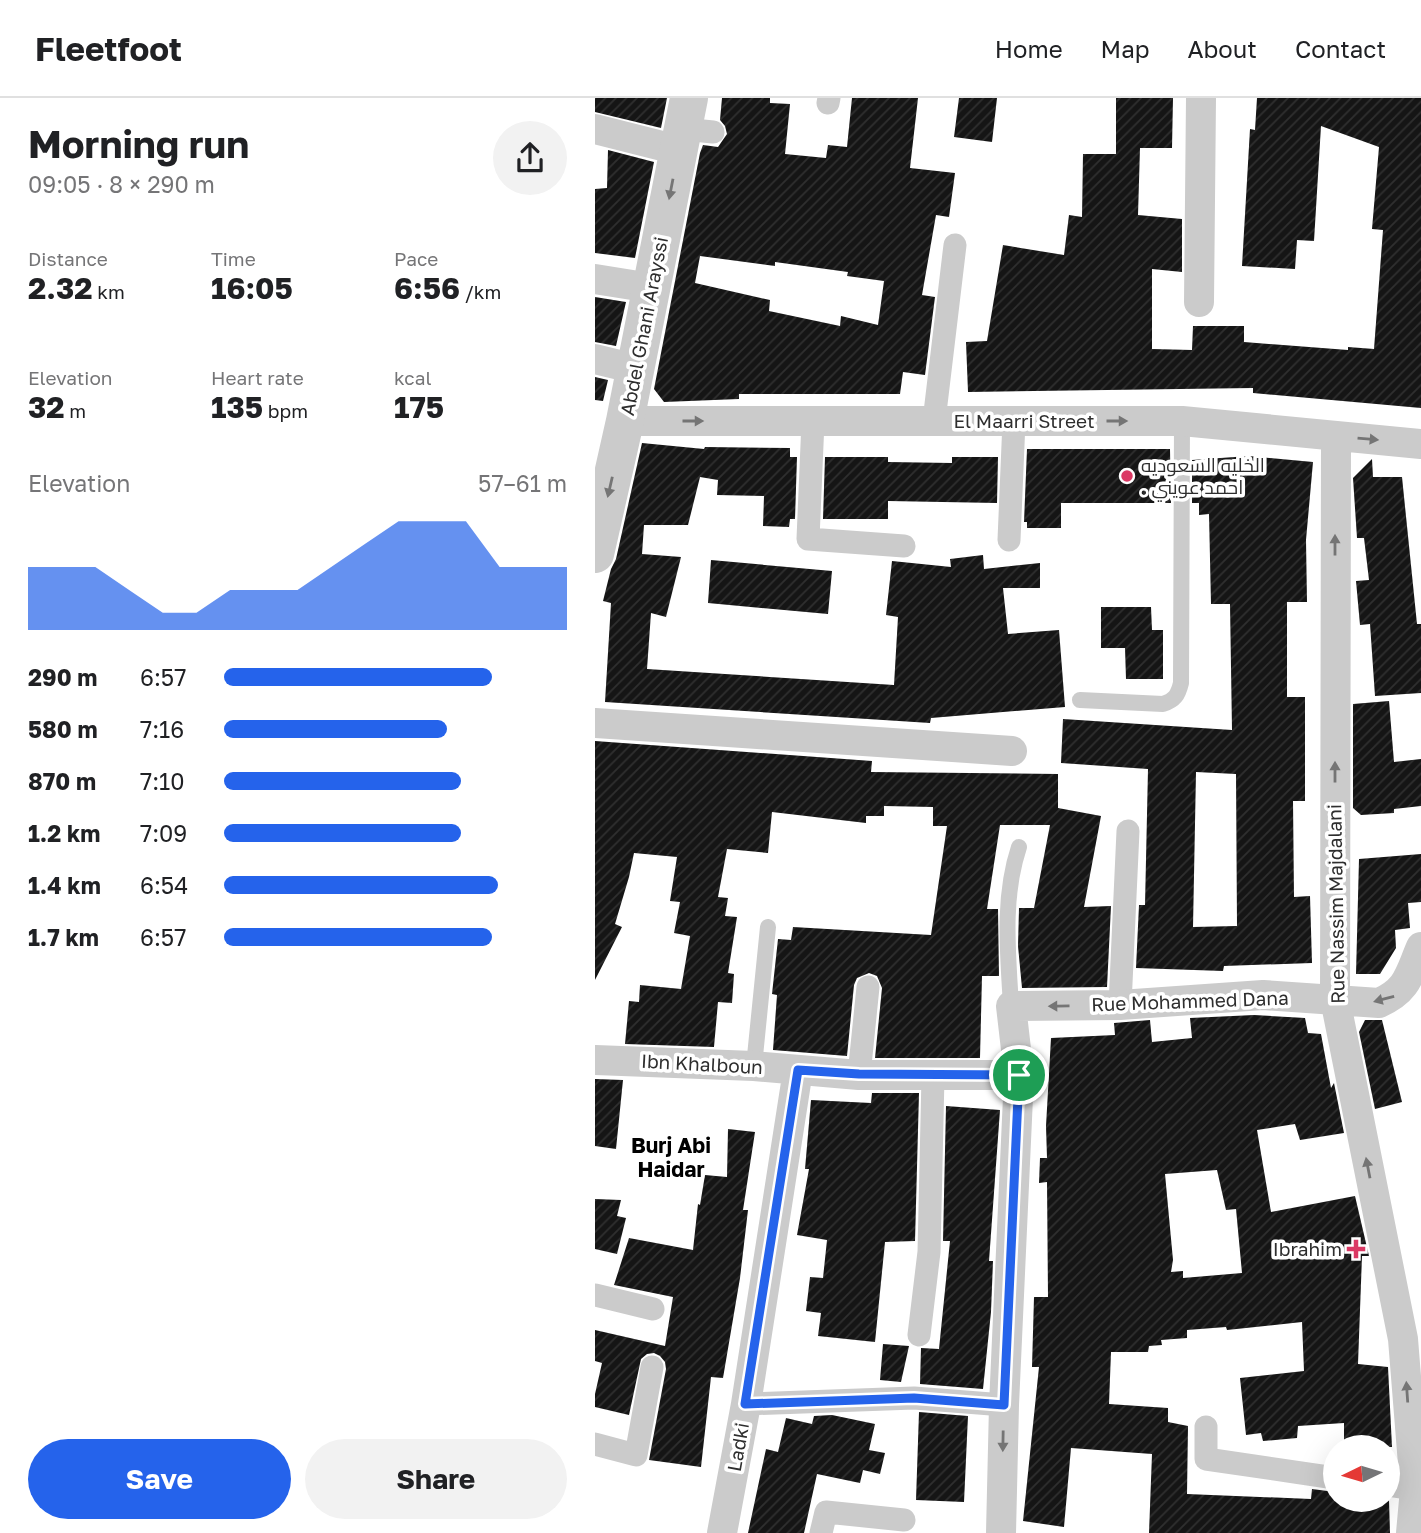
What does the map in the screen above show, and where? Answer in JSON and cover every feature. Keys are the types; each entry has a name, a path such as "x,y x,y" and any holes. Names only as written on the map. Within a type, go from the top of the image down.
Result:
{"street":[{"path":"1199,302 1201,98"},
{"path":"595,129 691,127"},
{"name":"Abdel Ghani Arayssi","path":"596,541 691,127"},
{"path":"935,421 955,245"},
{"path":"595,279 652,288"},
{"path":"595,359 636,369"},
{"name":"El Maarri Street","path":"625,421 1182,421 1421,444"},
{"path":"813,421 808,539 904,546"},
{"path":"1009,540 1014,421"},
{"name":"Rue Nassim Majdalani","path":"1336,436 1335,999 1412,1338 1401,1487 1411,1533"},
{"path":"595,723 1012,751"},
{"path":"1120,1004 1128,831"},
{"name":"Rue Mohammed Dana","path":"1011,1006 1120,1004 1263,995 1379,1003 1395,996 1405,984 1421,947"},
{"path":"859,1074 868,988"},
{"path":"1001,1533 1019,1075 1011,1006"},
{"name":"Ibn Khalboun","path":"595,1060 754,1066 859,1074 1019,1075"},
{"name":"Ladki","path":"722,1533 798,1070"},
{"path":"919,1335 929,1252 933,1076"},
{"path":"595,1296 653,1309"},
{"path":"595,1444 636,1455 652,1367"},
{"path":"745,1404 914,1398 1004,1405"},
{"path":"1206,1427 1206,1459 1323,1476"},
{"path":"821,1533 826,1512 904,1520"}],"lane":[{"path":"1080,700 1163,704 1173,701 1179,693 1182,421"},
{"path":"1011,1006 1007,911 1013,866 1019,847"},
{"path":"754,1066 768,927"}],"building":[{"path":"595,98 667,98 661,128 595,112"},
{"path":"722,98 770,98 770,103 790,104 785,154 826,158 828,145 847,147 852,98 918,98 910,168 955,173 949,217 936,215 922,295 935,297 925,375 903,372 900,394 739,394 739,399 664,402 654,389 700,153 703,145 718,147 727,134 720,120","holes":["700,256 775,266 775,262 848,272 847,276 884,281 878,325 841,316 840,326 769,311 770,300 695,283"]},
{"path":"959,98 997,98 992,142 954,137"},
{"path":"1116,98 1173,98 1172,148 1140,148 1138,215 1182,219 1182,272 1152,269 1152,349 1192,350 1193,326 1244,326 1244,342 1348,350 1348,347 1374,349 1383,230 1372,229 1379,147 1321,126 1314,241 1297,240 1295,269 1242,266 1250,129 1255,130 1257,98 1421,98 1421,408 1253,393 1253,388 968,392 966,342 987,341 1003,245 1064,255 1069,215 1082,217 1083,154 1116,154"},
{"path":"608,150 654,162 635,258 595,253 595,189 607,188"},
{"path":"595,297 626,302 616,346 595,342"},
{"path":"595,377 608,380 603,401 595,400"},
{"path":"642,443 704,449 790,448 790,457 797,457 795,519 790,519 789,527 763,526 764,496 717,495 718,480 700,477 688,525 644,525 642,554 681,557 666,617 651,613 647,669 894,685 898,617 886,615 892,561 951,567 950,559 983,555 984,569 1040,563 1040,588 1003,588 1008,634 1059,630 1065,707 931,718 930,723 605,702 611,603 603,601 616,559"},
{"path":"1027,449 1170,449 1171,503 1061,503 1061,528 1027,528 1027,522 1024,522"},
{"path":"1249,456 1313,462 1306,540 1307,602 1287,602 1287,697 1305,697 1305,801 1293,801 1294,897 1310,896 1312,963 1224,966 1223,971 1136,968 1139,905 1145,905 1148,769 1061,763 1063,719 1232,730 1230,604 1211,604 1209,514 1199,515 1199,503 1192,503 1192,460","holes":["1196,772 1236,774 1237,926 1193,927"]},
{"path":"825,457 888,457 888,462 952,463 952,457 998,457 997,503 888,501 888,519 823,519"},
{"path":"1372,459 1373,477 1402,477 1417,624 1421,624 1421,693 1375,696 1370,624 1360,625 1356,581 1369,580 1364,538 1357,538 1353,478"},
{"path":"711,560 832,571 828,614 708,603"},
{"path":"1101,607 1151,607 1152,630 1163,630 1163,679 1126,679 1125,648 1101,648"},
{"path":"1389,701 1394,762 1421,759 1421,806 1394,809 1394,813 1361,815 1353,808 1353,704"},
{"path":"595,741 872,761 871,772 1058,774 1058,808 1101,816 1084,907 1111,906 1107,987 1022,988 1018,946 1019,908 1034,908 1050,825 1000,825 987,909 998,909 999,976 982,976 980,1058 875,1058 882,988 877,976 869,973 857,978 854,985 847,1056 773,1050 777,995 772,994 778,939 791,940 793,927 931,935 947,826 933,826 933,807 884,806 884,816 866,816 866,823 772,812 768,853 727,849 718,897 728,898 725,916 737,917 728,973 734,974 732,1003 718,1002 714,1047 625,1044 629,1001 639,1002 640,985 681,989 690,936 674,933 680,902 670,901 677,857 634,853 615,924 622,927 595,980"},
{"path":"1421,854 1421,902 1408,903 1410,928 1395,930 1396,948 1380,974 1356,974 1359,859"},
{"path":"1254,1015 1305,1018 1308,1033 1321,1034 1331,1088 1334,1083 1344,1133 1300,1140 1295,1124 1257,1130 1271,1212 1355,1196 1369,1256 1362,1256 1358,1364 1388,1367 1391,1435 1344,1435 1344,1423 1298,1426 1297,1438 1263,1441 1261,1433 1246,1435 1240,1378 1304,1371 1302,1322 1227,1330 1226,1327 1187,1330 1187,1338 1161,1340 1162,1345 1149,1346 1148,1352 1111,1352 1109,1404 1168,1408 1168,1422 1188,1426 1187,1494 1311,1499 1312,1489 1323,1490 1323,1512 1389,1512 1390,1533 1149,1533 1152,1454 1071,1448 1064,1527 1023,1521 1039,1367 1032,1367 1034,1297 1048,1297 1047,1182 1039,1183 1040,1158 1047,1158 1051,1038 1115,1035 1114,1023 1150,1020 1152,1042 1192,1038 1190,1018","holes":["1217,1170 1226,1210 1236,1209 1242,1273 1183,1278 1183,1271 1171,1272 1173,1260 1165,1174"]},
{"path":"1365,1020 1382,1020 1402,1102 1375,1109 1359,1032"},
{"path":"595,1079 623,1080 616,1149 595,1146"},
{"path":"872,1093 919,1093 915,1241 885,1242 875,1342 818,1336 821,1313 806,1311 810,1277 823,1278 827,1240 797,1235 809,1169 805,1169 811,1100 871,1103"},
{"path":"946,1106 1000,1110 989,1261 993,1261 991,1312 983,1389 920,1384 921,1348 939,1349 950,1241 943,1241"},
{"path":"728,1129 755,1132 743,1210 748,1210 740,1278 723,1378 711,1377 701,1467 649,1460 666,1369 665,1362 654,1353 641,1359 629,1415 595,1407 602,1363 595,1361 595,1330 665,1346 673,1297 614,1285 629,1238 693,1250 698,1204 700,1205 705,1175 727,1177"},
{"path":"595,1199 621,1200 617,1216 626,1218 617,1254 595,1249"},
{"path":"883,1344 909,1346 901,1382 880,1380"},
{"path":"919,1412 968,1416 964,1502 916,1500"},
{"path":"832,1415 875,1424 869,1450 885,1453 880,1474 863,1470 860,1483 817,1474 804,1533 748,1533 766,1449 778,1452 786,1418 812,1424 814,1416"}],"place":[{"name":"الخليه السعوديه . احمد عويني","path":"1127,476"},
{"name":"Ibrahim","path":"1356,1249"}],"district":[{"name":"Burj Abi Haidar","path":"671,1158"}],"route":[{"path":"798,1070 933,1076 1019,1075 1004,1405 914,1398 745,1404 798,1070"}]}
